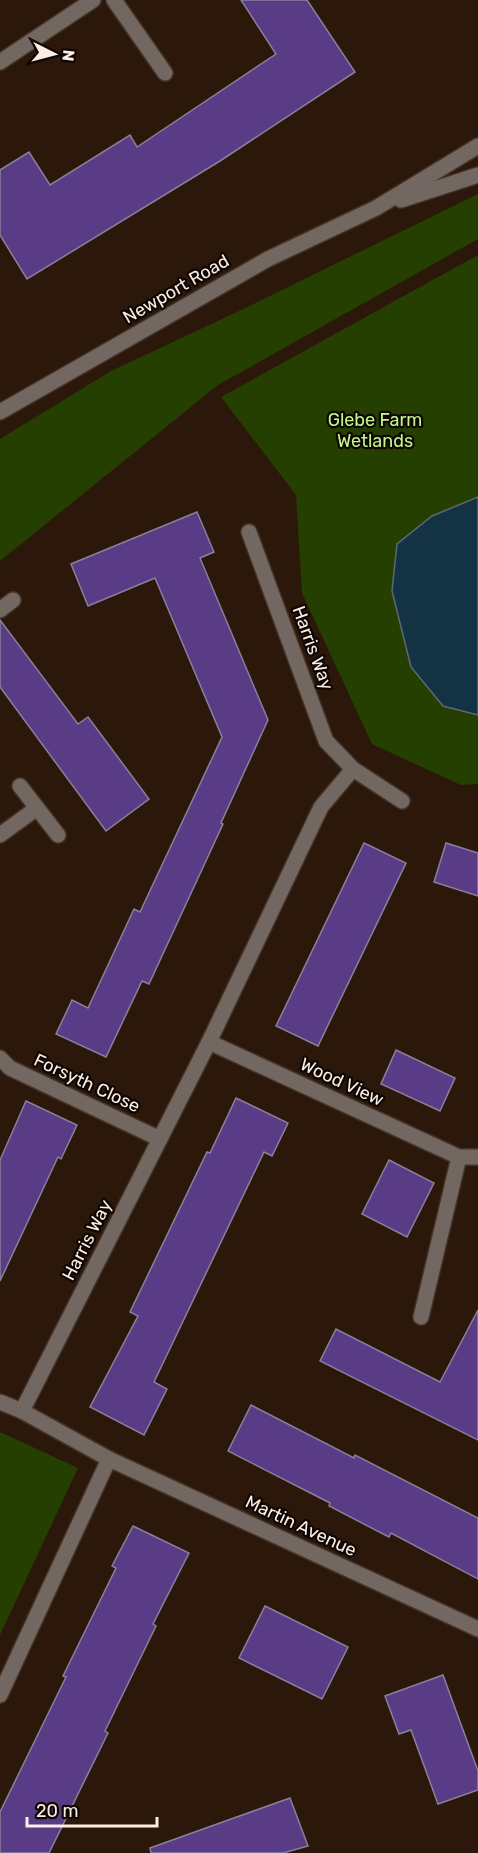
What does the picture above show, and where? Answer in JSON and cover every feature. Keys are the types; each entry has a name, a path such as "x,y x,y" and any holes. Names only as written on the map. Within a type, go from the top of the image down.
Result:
{"street":[{"path":"0,62 93,0"},
{"path":"114,0 165,73"},
{"name":"Newport Road","path":"0,412 268,259 376,208 478,146"},
{"name":"Newport Road","path":"376,208 478,175"},
{"name":"Harris Way","path":"249,532 326,741 353,769 402,801"},
{"path":"0,610 13,600"},
{"name":"Harris Way","path":"22,1411 209,1042 321,807 353,769"},
{"path":"20,786 58,835"},
{"path":"0,835 37,808"},
{"name":"Wood View","path":"209,1042 459,1157 478,1157"},
{"name":"Forsyth Close","path":"0,1058 10,1068 160,1139"},
{"path":"421,1317 459,1157"},
{"path":"0,1402 22,1411 108,1458 0,1695"},
{"name":"Martin Avenue","path":"108,1458 478,1629"}],"green space":[{"path":"478,194 478,239 218,385 0,561 0,439 111,371"},
{"name":"Glebe Farm Wetlands","path":"478,255 478,784 461,785 372,744 302,593 296,495 221,397"},
{"path":"0,1432 78,1468 0,1635"}],"water":[{"path":"478,497 478,715 443,706 411,667 392,591 397,544 432,516"}],"building":[{"path":"241,0 307,0 355,72 220,161 27,279 0,235 0,170 29,152 50,185 130,135 137,147 276,54"},
{"path":"197,512 214,552 200,558 268,720 149,984 142,981 106,1057 56,1034 72,1000 88,1008 134,909 140,912 222,737 155,578 88,606 71,564"},
{"path":"0,620 78,724 88,717 149,799 106,831 0,687"},
{"path":"364,843 406,863 318,1046 276,1026"},
{"path":"446,843 478,853 478,896 434,882"},
{"path":"396,1050 455,1078 440,1111 381,1084"},
{"path":"236,1098 288,1123 272,1156 264,1152 154,1382 167,1389 144,1435 90,1407 138,1316 130,1312 207,1152 210,1153"},
{"path":"26,1101 77,1125 61,1159 58,1157 0,1281 0,1160"},
{"path":"389,1160 434,1183 407,1237 362,1214"},
{"path":"478,1310 478,1440 320,1361 336,1329 440,1382"},
{"path":"251,1405 478,1518 478,1579 391,1533 389,1537 329,1506 330,1503 228,1451"},
{"path":"133,1526 189,1553 153,1624 156,1626 105,1731 108,1733 49,1853 0,1853 0,1812 66,1677 63,1676 116,1568 112,1566"},
{"path":"265,1606 348,1647 322,1699 239,1658"},
{"path":"443,1675 478,1771 478,1790 438,1804 411,1730 399,1734 385,1696"},
{"path":"290,1798 308,1846 283,1853 151,1853 150,1848"}]}
